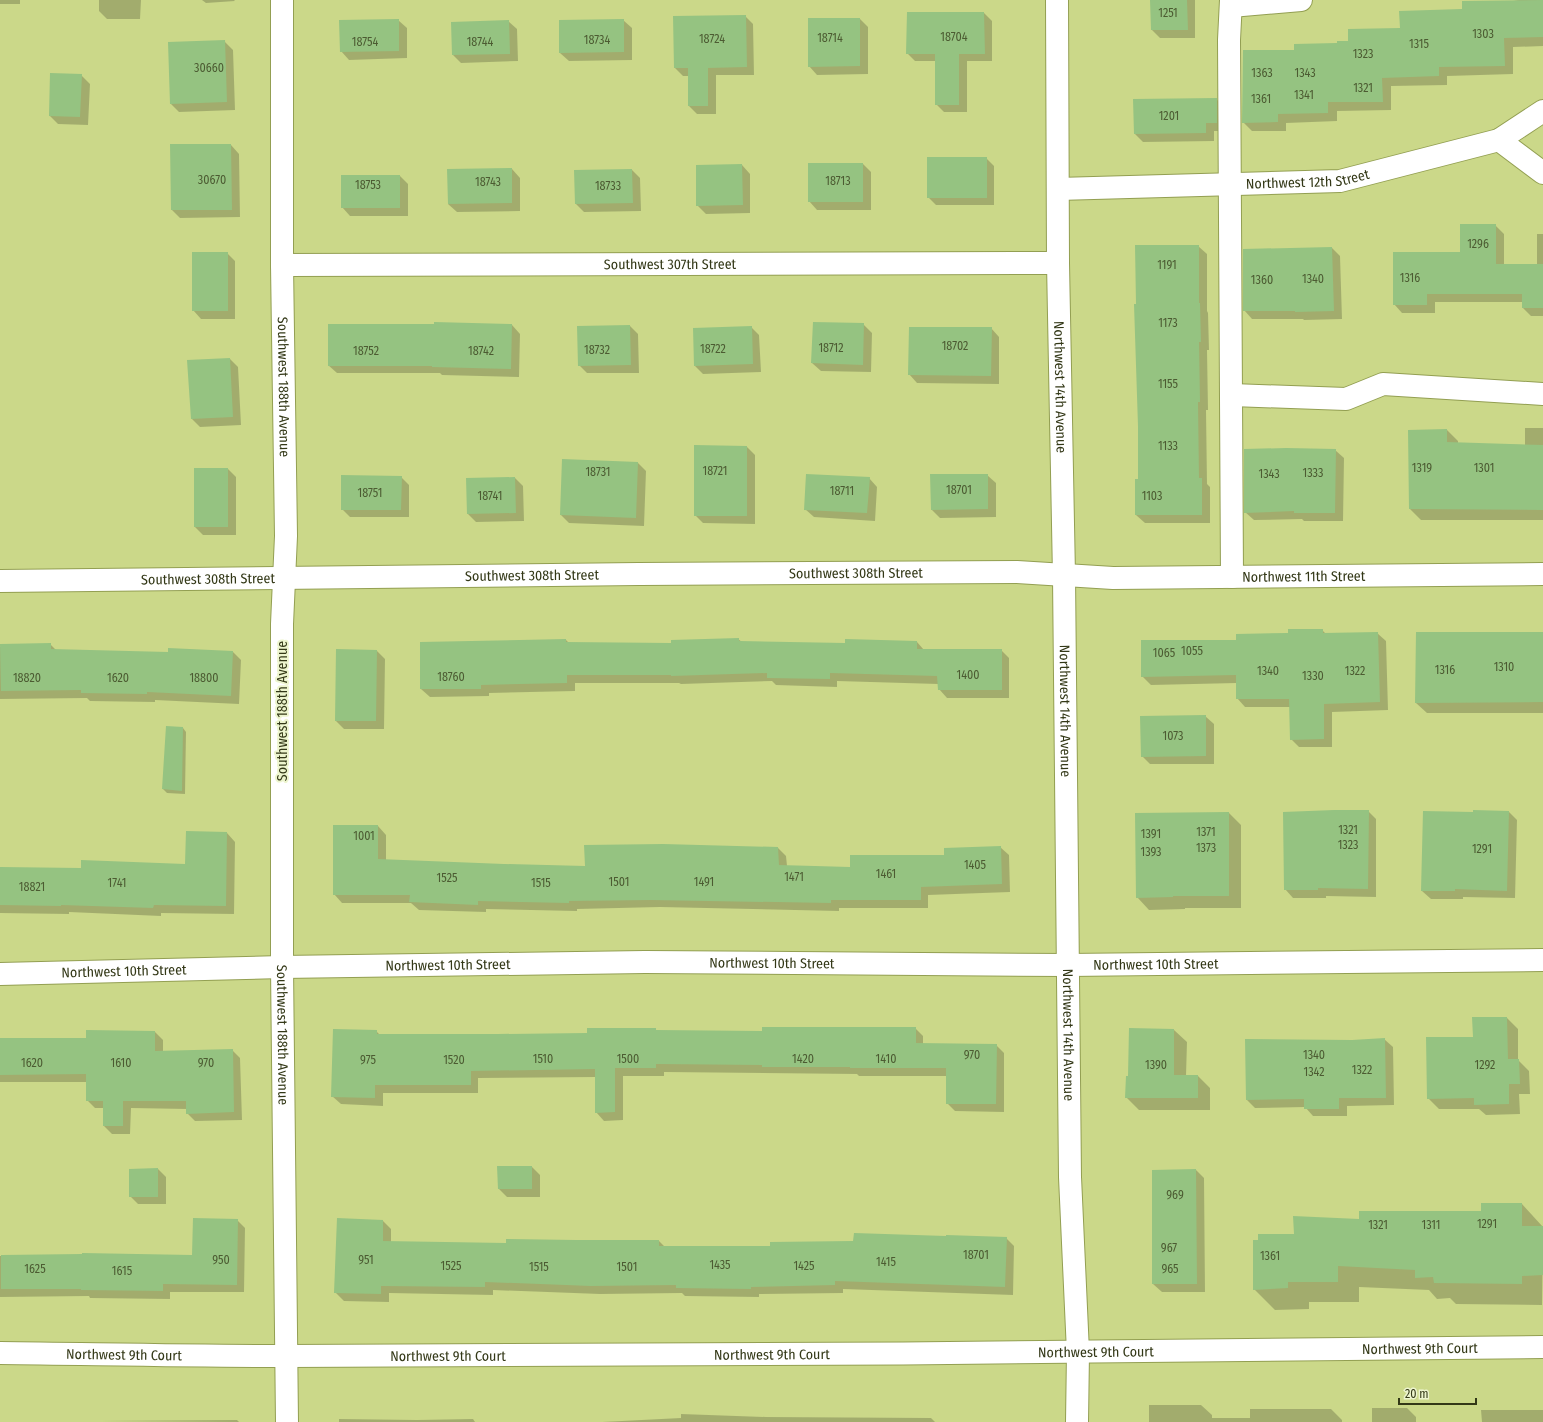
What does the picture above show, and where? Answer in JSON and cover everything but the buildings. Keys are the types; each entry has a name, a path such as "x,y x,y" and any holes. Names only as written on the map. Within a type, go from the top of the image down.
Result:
{"street":[{"name":"Southwest 188th Avenue","path":"282,0 282,265 286,536 282,632 282,967 287,1422"},
{"name":"Northwest 14th Avenue","path":"1057,0 1058,263 1064,576 1070,1177 1078,1352 1077,1422"},
{"path":"1232,577 1229,40 1231,3 1301,0"},
{"name":"Northwest 12th Street","path":"1058,189 1340,181 1499,140 1543,111"},
{"path":"1499,140 1543,172"},
{"name":"Southwest 307th Street","path":"282,265 1058,263"},
{"path":"1232,395 1346,399 1383,384 1543,394"},
{"name":"Southwest 308th Street","path":"0,581 639,574 1009,572 1064,576"},
{"name":"Northwest 11th Street","path":"1064,576 1113,578 1543,574"},
{"name":"Northwest 10th Street","path":"0,974 282,967 645,962 1068,965 1543,960"},
{"name":"Northwest 9th Court","path":"0,1353 286,1356 1078,1352 1543,1347"}]}
